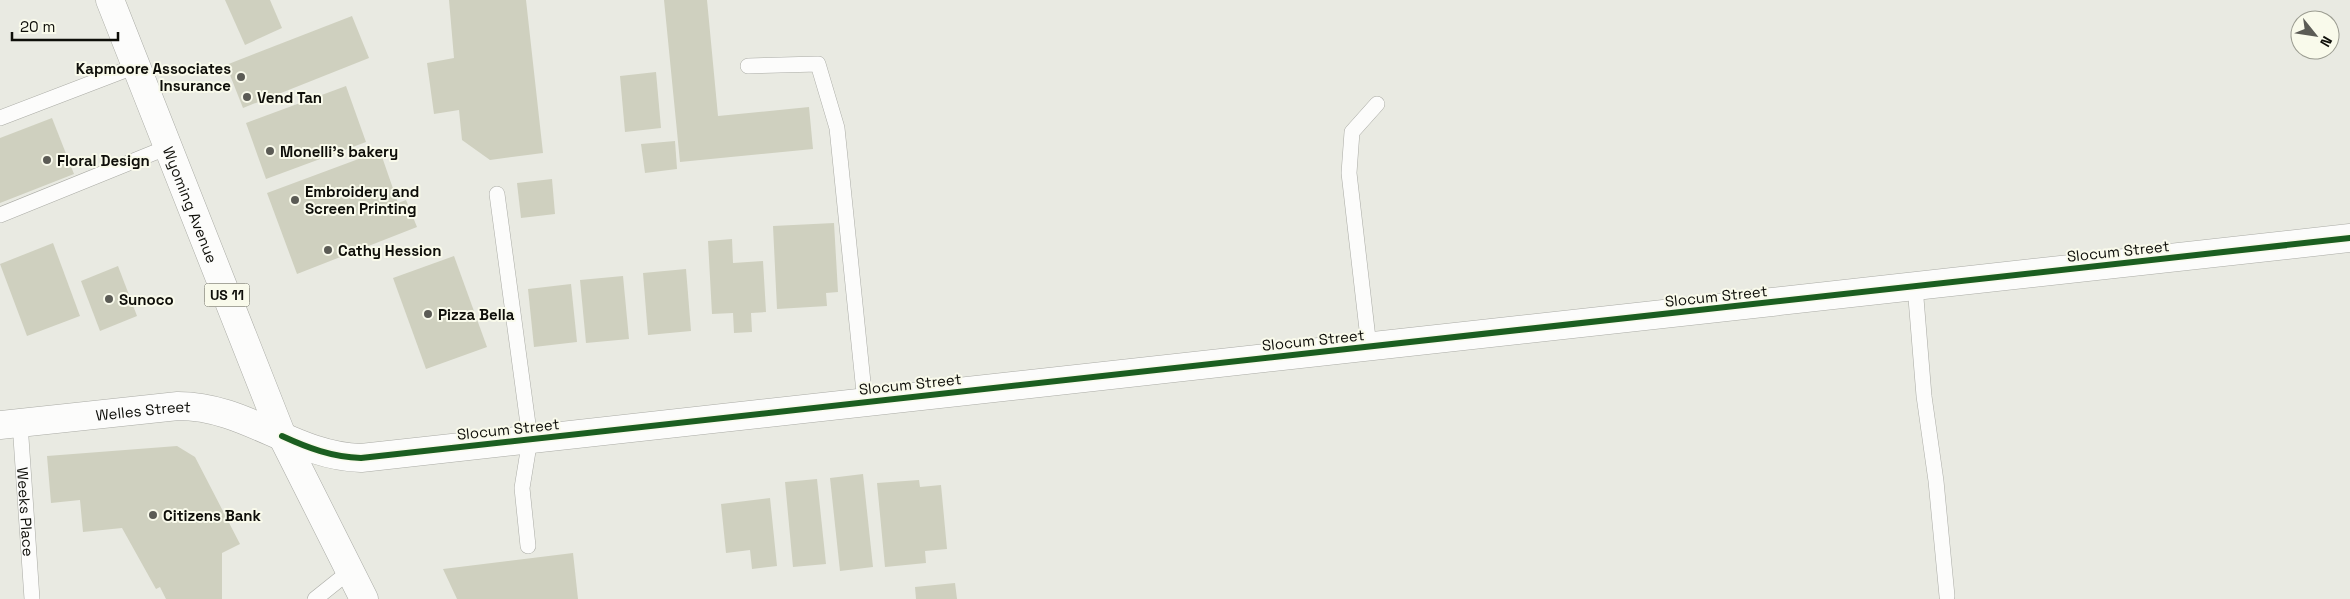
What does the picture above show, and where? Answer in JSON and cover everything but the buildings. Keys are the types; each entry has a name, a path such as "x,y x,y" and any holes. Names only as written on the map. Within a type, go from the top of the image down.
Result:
{"street":[{"name":"Wyoming Avenue","path":"110,0 282,436 364,599"},
{"name":"Slocum Street","path":"282,436 323,453 341,457 361,458 2350,238"},
{"name":"Welles Street","path":"10,424 178,406 199,406 243,418 282,436"}],"lane":[{"path":"748,66 818,64 837,128 865,402"},
{"path":"0,118 136,66"},
{"path":"1369,346 1349,173 1352,132 1377,104"},
{"path":"0,215 168,147"},
{"path":"497,194 530,439 522,488 528,546"},
{"path":"1915,286 1924,396 1936,481 1947,596"},
{"name":"Weeks Place","path":"10,424 32,599"},
{"path":"315,599 350,571"}],"cycle path":[{"path":"282,436 320,451 340,456 361,458 2350,238"}],"place":[{"name":"Kapmoore Associates Insurance","path":"241,77"},
{"name":"Vend Tan","path":"247,97"},
{"name":"Monelli's bakery","path":"270,151"},
{"name":"Floral Design","path":"47,160"},
{"name":"Embroidery and Screen Printing","path":"295,200"},
{"name":"Cathy Hession","path":"328,250"},
{"name":"Sunoco","path":"109,299"},
{"name":"Pizza Bella","path":"428,314"},
{"name":"Citizens Bank","path":"153,515"}]}
